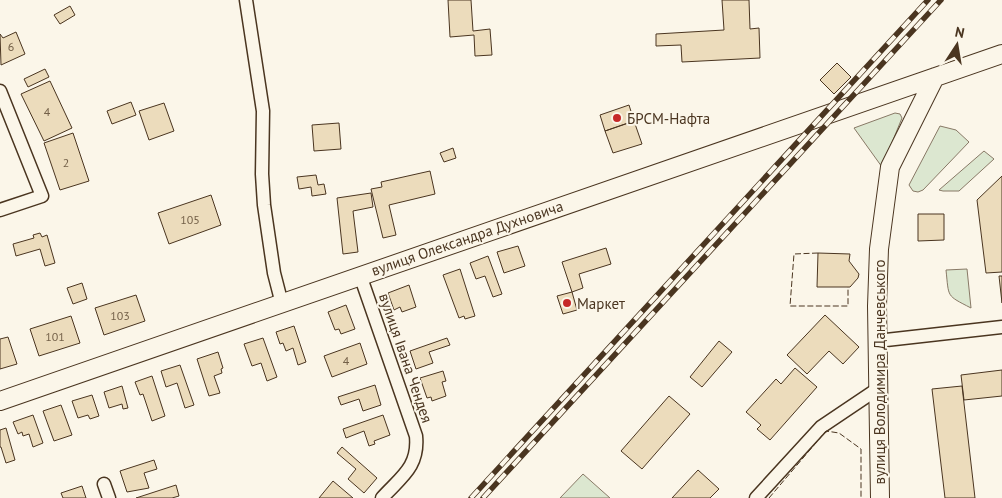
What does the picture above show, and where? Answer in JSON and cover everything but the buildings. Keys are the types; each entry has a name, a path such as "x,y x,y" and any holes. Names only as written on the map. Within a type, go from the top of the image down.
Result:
{"main road":[{"name":"вулиця Олександра Духновича","path":"0,401 1002,54"},
{"name":"вулиця Володимира Данчевського","path":"880,498 877,341 879,249 890,167 935,77"}],"street":[{"path":"246,0 263,111 262,174 265,214 274,274 282,304"},
{"path":"0,91 42,196 0,210"},
{"name":"вулиця Івана Чендея","path":"360,275 416,436 416,453 408,470 382,498"},
{"path":"877,341 1002,327"},
{"path":"756,498 821,427 879,388"},
{"path":"104,484 109,498"}],"green space":[{"path":"895,113 900,114 902,118 882,167 854,128"},
{"path":"940,126 956,130 969,142 923,190 913,191 909,185"},
{"path":"984,151 994,159 959,191 939,190"},
{"path":"967,269 971,308 950,295 946,270"},
{"path":"583,474 610,498 560,498"}],"railway":[{"path":"471,498 928,0"},
{"path":"483,498 941,0"}],"fence":[{"path":"818,253 794,254 790,306 848,306 848,287"},
{"path":"769,498 826,431 839,433 861,449 861,498"}],"place":[{"name":"БРСМ-Нафта","path":"617,118"},
{"name":"Маркет","path":"567,303"}]}
